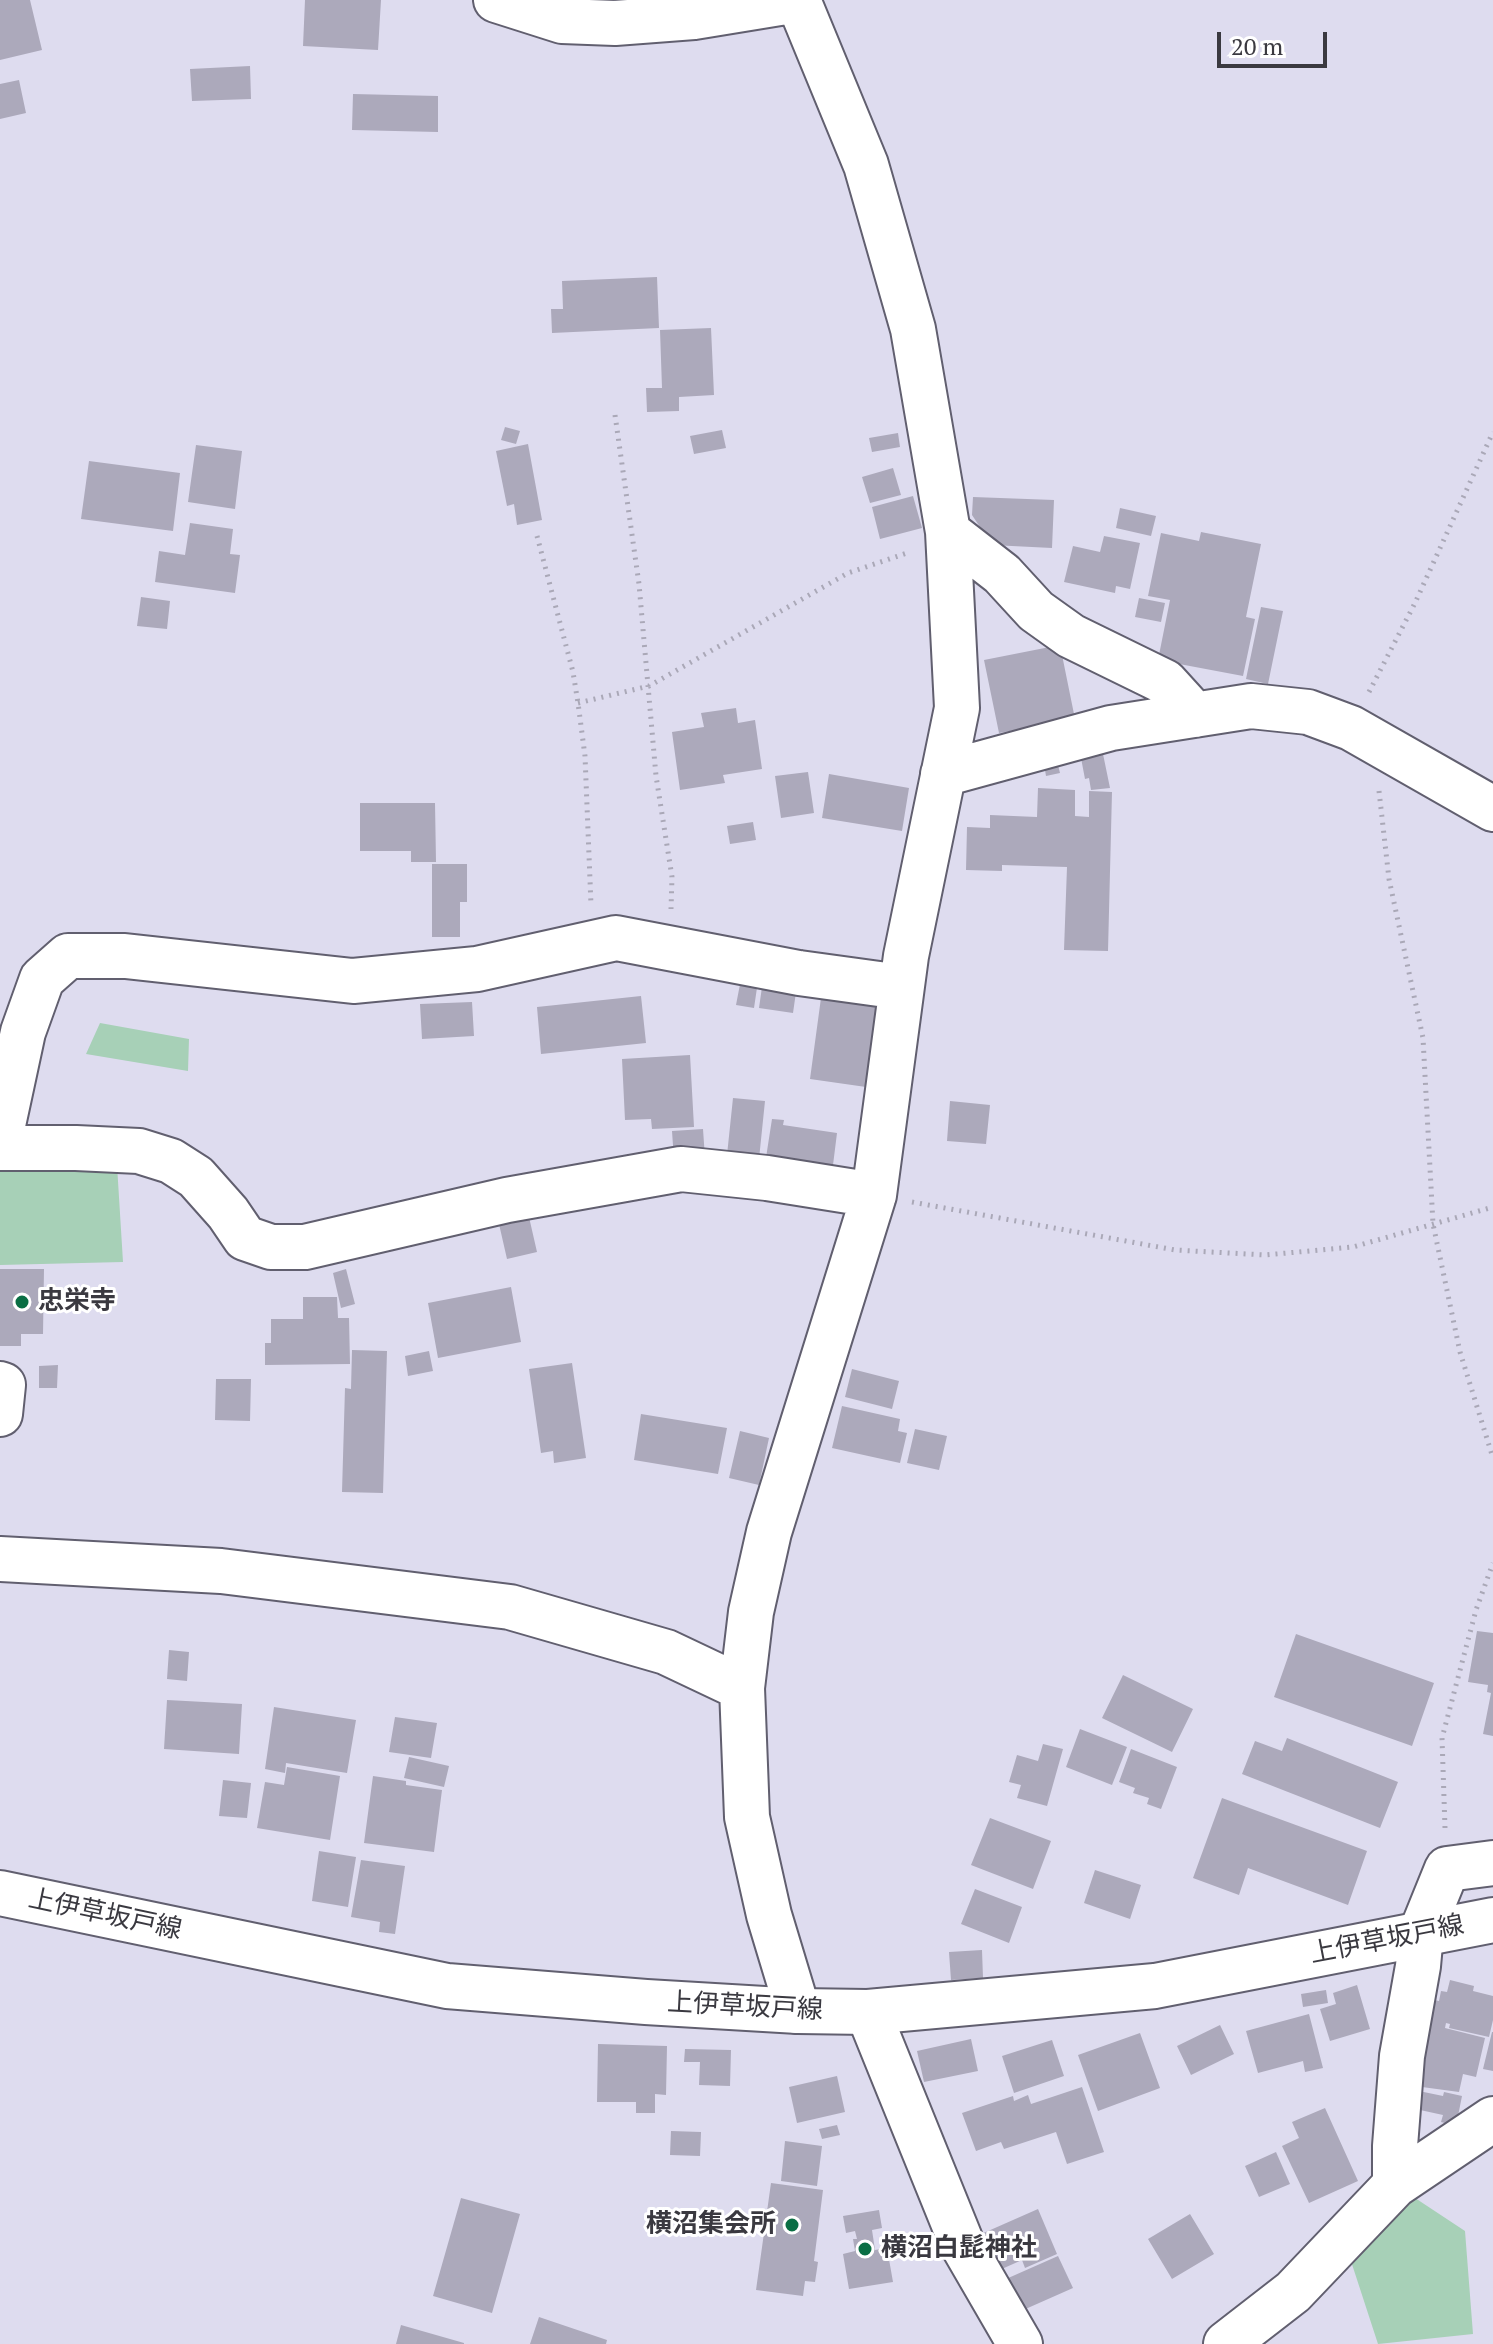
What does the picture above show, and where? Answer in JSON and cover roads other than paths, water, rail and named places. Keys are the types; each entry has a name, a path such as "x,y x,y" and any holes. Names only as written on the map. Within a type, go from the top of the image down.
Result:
{"street":[{"path":"496,0 562,21 615,23 694,17 798,0 866,165 903,291 913,329 948,532 957,708 901,987 874,1195 769,1532 751,1612 742,1688 747,1817 769,1915 798,2011"},
{"path":"948,532 1002,574 1036,611 1071,636 1165,682 1195,715"},
{"path":"943,774 1111,728 1251,706 1308,712 1362,734 1493,809"},
{"path":"0,1139 23,1032 42,979 68,956 125,956 353,981 477,969 616,938 799,973 901,987"},
{"path":"0,1148 139,1151 171,1161 196,1177 228,1213 245,1238 271,1247 305,1247 507,1200 681,1169 767,1178 874,1195"},
{"path":"0,1384 3,1385 0,1414"},
{"path":"0,1559 221,1571 510,1607 666,1652 742,1688"},
{"path":"1395,2185 1402,2056 1421,1933 1447,1869 1493,1863"},
{"name":"上伊草坂戸線","path":"0,1893 447,1986 798,2011 868,2012 1155,1986 1493,1920"},
{"path":"868,2012 962,2244 1020,2344"},
{"path":"1226,2344 1293,2292 1395,2185 1493,2119"}],"place":[{"name":"忠栄寺","path":"22,1302"},
{"name":"横沼集会所","path":"792,2225"},
{"name":"横沼白髭神社","path":"865,2249"}]}
